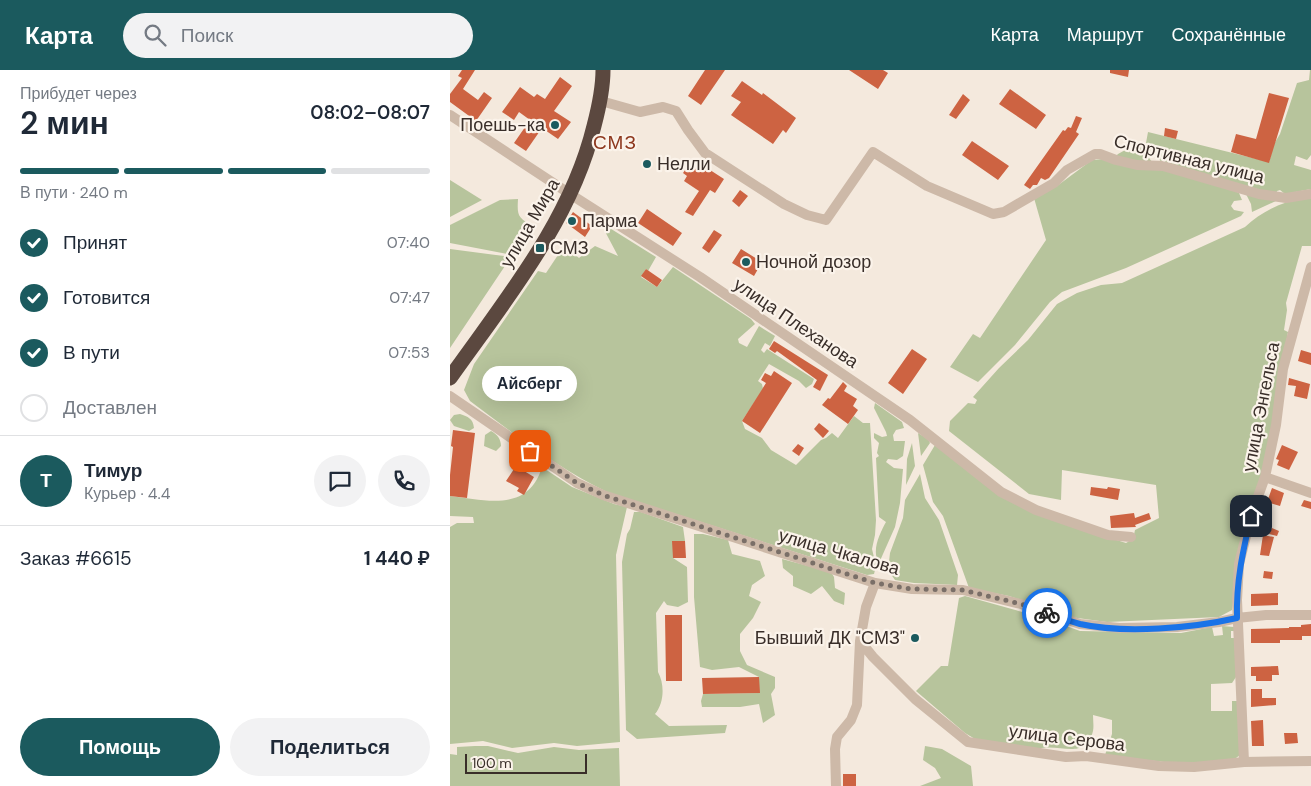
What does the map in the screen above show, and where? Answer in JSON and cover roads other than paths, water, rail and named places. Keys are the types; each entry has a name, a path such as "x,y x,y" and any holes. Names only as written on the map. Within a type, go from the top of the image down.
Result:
{"highway":[{"name":"улица Мира","path":"450,378 530,264 570,194 590,142 601,101 603,70"}],"street":[{"name":"Спортивная улица","path":"601,101 640,112 663,107 676,111 705,153 784,204 807,215 826,220 873,152 926,186 993,214 1004,212 1054,183 1067,170 1095,154 1137,165 1162,166 1260,194 1286,198 1311,194"},
{"name":"улица Плеханова","path":"450,115 700,277 910,420 1001,492 1036,510 1108,535 1131,537"},
{"name":"улица Энгельса","path":"1244,762 1237,618 1239,564 1251,516 1265,477 1276,425 1283,369 1311,267"},
{"name":"улица Чкалова","path":"450,396 577,483 603,495 875,583 912,589 963,590 1021,604 1080,624 1119,628 1177,627 1266,615 1311,615"},
{"path":"1265,477 1311,493"},
{"path":"836,786 835,749 838,738 851,720 857,706 860,641 866,608 875,583"},
{"name":"улица Серова","path":"860,641 872,657 914,699 968,742 1066,757 1086,756 1160,766 1194,767 1244,762 1311,761"}],"place":[{"name":"Поешь-ка","path":"555,125"},
{"name":"Нелли","path":"647,164"},
{"name":"Парма","path":"572,221"},
{"name":"СМЗ","path":"540,248"},
{"name":"Ночной дозор","path":"746,262"},
{"name":"Айсберг","path":"530,451"},
{"name":"Бывший ДК \"СМЗ\"","path":"915,638"}],"district":[{"name":"СМЗ","path":"615,142"}]}
